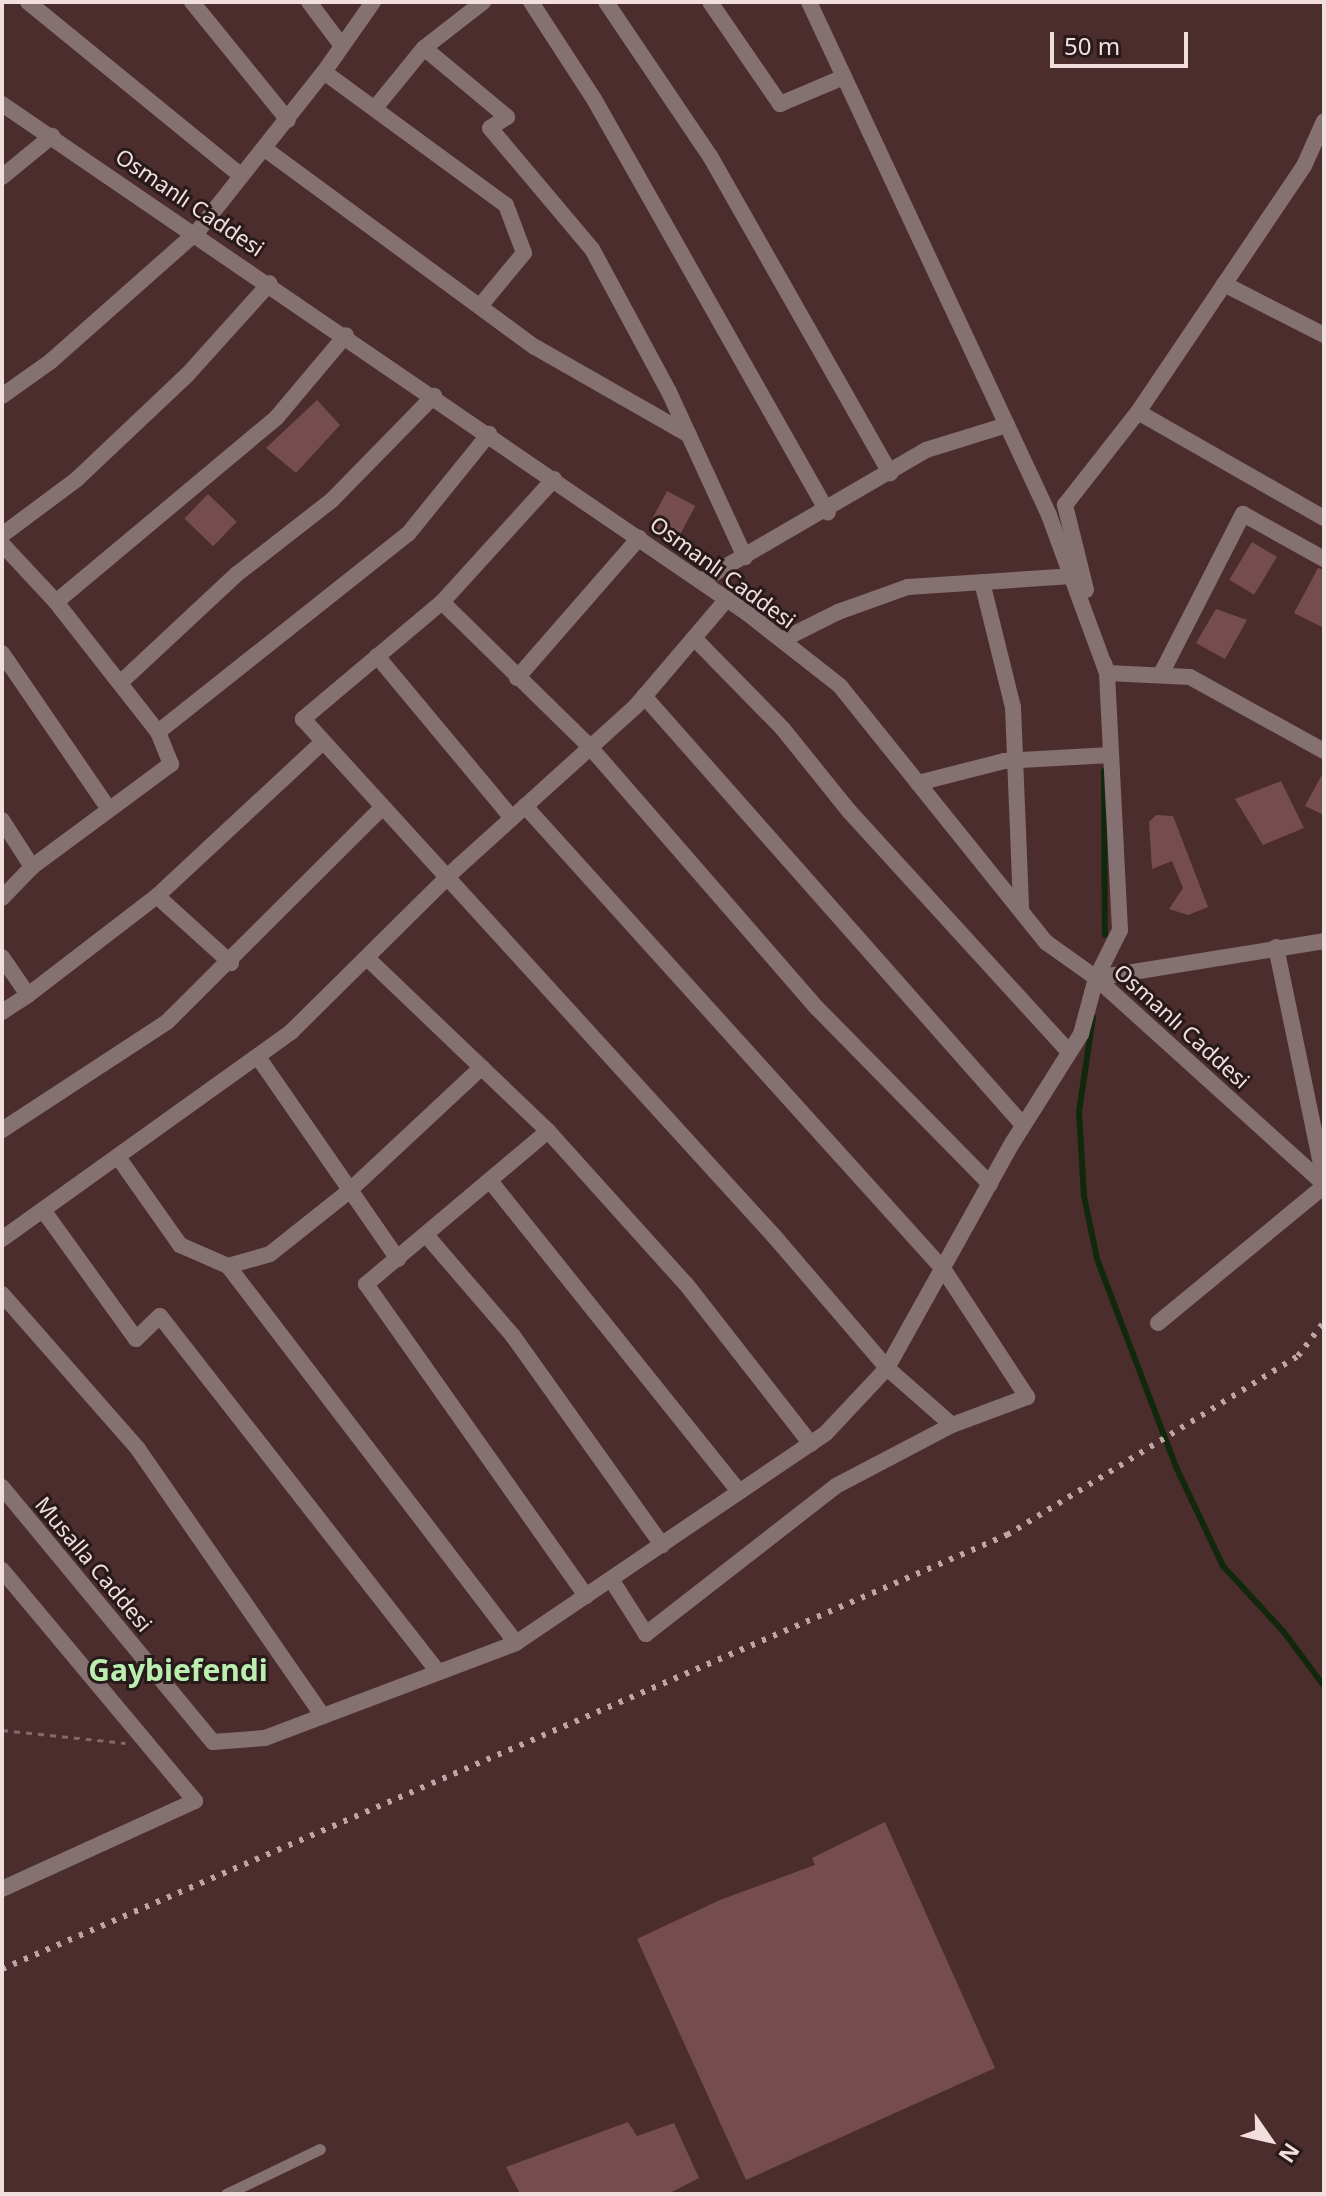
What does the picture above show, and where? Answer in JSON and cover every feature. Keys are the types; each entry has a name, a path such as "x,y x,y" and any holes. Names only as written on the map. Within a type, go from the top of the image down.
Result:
{"street":[{"path":"28,2 241,176"},
{"path":"192,2 288,120"},
{"path":"309,2 342,46"},
{"path":"2,396 51,361 197,232 288,120 373,2"},
{"path":"375,108 424,48 483,2"},
{"path":"531,2 602,112 828,512"},
{"path":"606,2 710,156 890,473"},
{"path":"710,2 780,104 844,77"},
{"path":"809,2 1007,425 1072,576 1107,673"},
{"path":"424,48 507,117 490,128 592,249 689,435 745,557"},
{"path":"324,72 506,205 524,253 480,306"},
{"name":"Osmanlı Caddesi","path":"2,104 197,232 727,599 840,686 1047,943 1096,978 1324,1183"},
{"path":"2,1294 138,1449 323,1716 516,1643 811,1444 887,1368 1023,1125 1081,1034 1096,978 1120,930 1107,673 1065,505 1138,412 1304,166 1320,142 1324,121"},
{"path":"2,177 52,136"},
{"path":"265,149 535,347 689,435"},
{"path":"2,535 77,479 188,374 270,283"},
{"path":"1224,284 1324,335"},
{"path":"56,602 277,417 346,335"},
{"path":"120,683 237,574 332,500 434,396"},
{"path":"1138,412 1324,518"},
{"path":"701,581 828,512 926,450 1007,425"},
{"path":"158,732 408,534 489,434"},
{"path":"554,479 442,602 303,719 445,880 774,1236 887,1368 952,1425"},
{"path":"1161,674 1243,514 1324,559"},
{"path":"517,678 639,538"},
{"path":"2,544 56,602 158,732 171,764 32,867 2,898"},
{"path":"782,640 838,612 908,587 1072,576"},
{"path":"982,582 1013,707 1021,910"},
{"path":"2,1239 258,1057 644,696 727,599"},
{"path":"442,602 590,747 817,1008 990,1184"},
{"path":"694,638 783,729 849,811 1069,1052"},
{"path":"2,653 109,809"},
{"path":"377,656 512,818"},
{"path":"1107,673 1190,677 1324,751"},
{"path":"644,696 1023,1125"},
{"path":"2,1012 157,896 323,742"},
{"path":"918,783 1016,760 1111,755"},
{"path":"525,806 944,1270 1027,1397 952,1425 836,1486 646,1634 611,1579"},
{"path":"2,1130 167,1022 231,963 382,808"},
{"path":"2,820 32,867"},
{"path":"157,896 231,963"},
{"path":"1096,978 1324,941"},
{"path":"1158,1323 1324,1183 1276,947"},
{"path":"2,957 28,995"},
{"path":"367,958 548,1131 686,1284 811,1444"},
{"path":"258,1057 348,1192 398,1259"},
{"path":"228,1266 270,1254 348,1192 482,1067"},
{"path":"548,1131 427,1236 366,1284 586,1596"},
{"path":"118,1157 180,1245 228,1266 516,1643"},
{"path":"491,1182 739,1492"},
{"path":"43,1210 136,1339 160,1316 438,1672"},
{"path":"427,1236 513,1336 662,1545"},
{"name":"Musalla Caddesi","path":"2,1487 213,1742 265,1738 323,1716"},
{"path":"2,1570 195,1801 2,1889"}],"lane":[{"path":"226,2194 320,2149"}],"path":[{"path":"2,1730 148,1745"}],"building":[{"path":"317,400 340,425 296,473 266,448"},
{"path":"667,491 695,506 677,540 649,525"},
{"path":"208,494 237,522 213,546 184,518"},
{"path":"1252,542 1277,557 1254,595 1229,580"},
{"path":"1318,568 1324,570 1324,628 1294,613"},
{"path":"1216,609 1247,620 1225,659 1196,643"},
{"path":"1324,771 1324,815 1305,806"},
{"path":"1281,781 1304,828 1263,845 1235,799"},
{"path":"1156,815 1173,816 1208,907 1188,915 1169,909 1183,888 1172,861 1152,869 1149,822"},
{"path":"885,1822 995,2068 746,2180 637,1939 720,1900 815,1865 812,1858"},
{"path":"628,2122 637,2136 674,2123 699,2178 668,2194 520,2194 506,2167"}],"waterway":[{"path":"1104,771 1105,935"},
{"path":"1093,1017 1079,1112 1084,1196 1097,1259 1176,1467 1223,1566 1283,1631 1324,1686"}],"railway":[{"path":"2,1969 1007,1535 1298,1356 1324,1322"}],"district":[{"name":"Gaybiefendi","path":"178,1670"}]}
